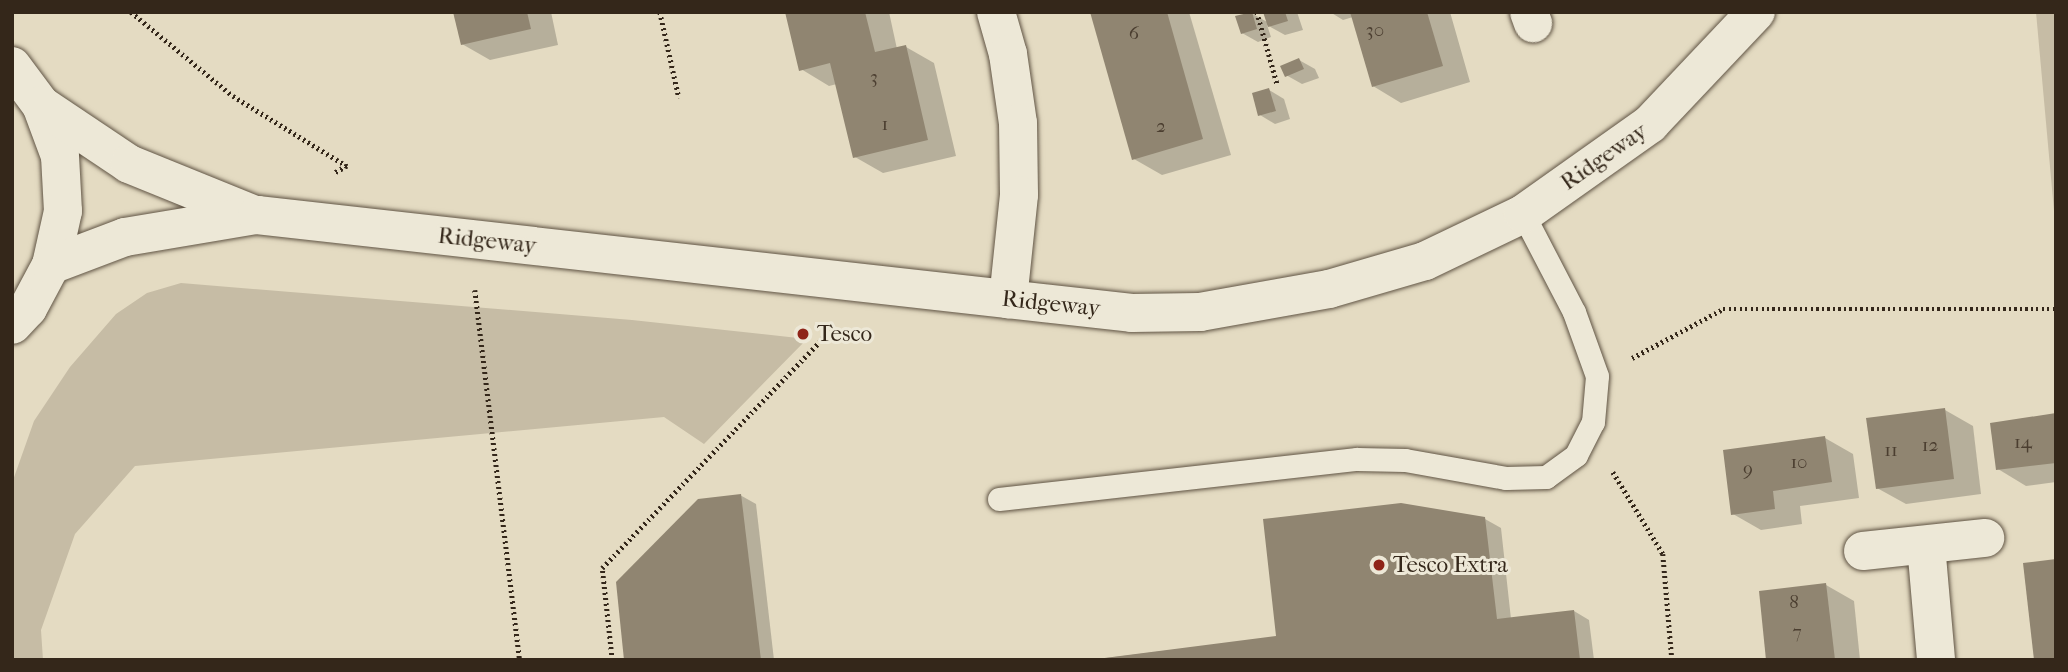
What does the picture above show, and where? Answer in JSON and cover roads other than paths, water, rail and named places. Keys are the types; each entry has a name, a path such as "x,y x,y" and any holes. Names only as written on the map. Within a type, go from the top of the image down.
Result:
{"street":[{"path":"996,12 1008,54 1018,123 1019,194 1008,299"},
{"name":"Ridgeway","path":"41,105 129,164 257,215 1132,313 1200,312 1328,289 1413,264 1523,214 1650,124 1756,12"},
{"path":"12,66 41,105 60,156 63,211 51,265 28,308 12,325"},
{"name":"Ridgeway","path":"51,265 125,237 257,215"},
{"path":"1863,551 1985,538"},
{"path":"1926,545 1936,660"}],"lane":[{"path":"999,499 1357,459 1405,460 1506,478 1546,477 1576,455 1593,422 1597,376 1574,312 1523,214"}],"place":[{"name":"Tesco","path":"803,334"},
{"name":"Tesco Extra","path":"1379,565"}]}
